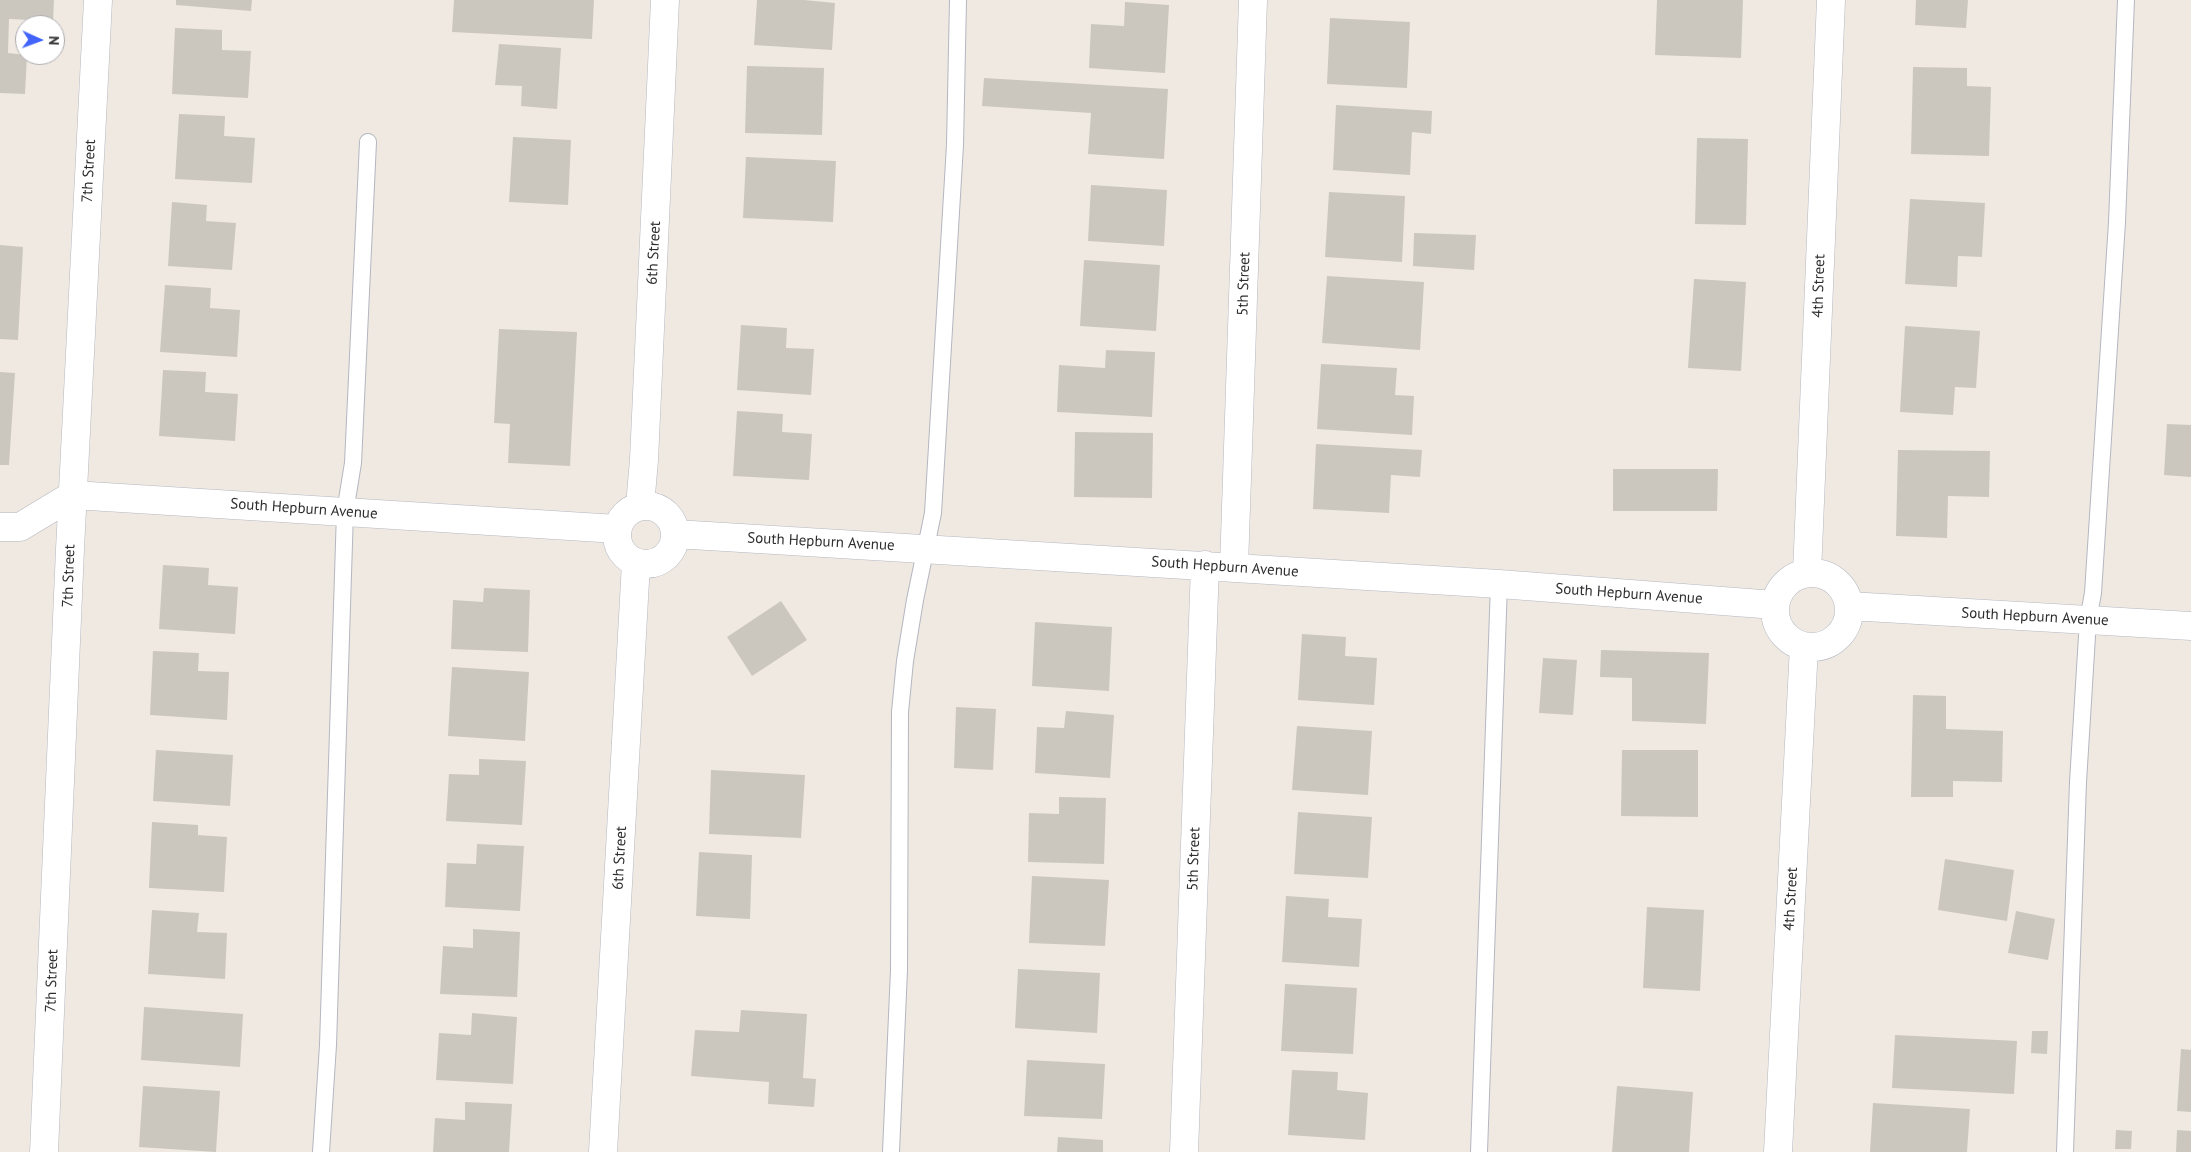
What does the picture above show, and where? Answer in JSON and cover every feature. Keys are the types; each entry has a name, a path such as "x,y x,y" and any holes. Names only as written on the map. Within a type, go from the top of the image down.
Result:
{"street":[{"name":"7th Street","path":"44,1152 73,495 98,0"},
{"name":"6th Street","path":"640,506 644,460 665,0"},
{"name":"5th Street","path":"1234,567 1253,0"},
{"name":"4th Street","path":"1807,573 1831,0"},
{"name":"South Hepburn Avenue","path":"73,495 617,529"},
{"path":"0,527 20,527 73,495"},
{"path":"650,505 668,515 673,524 675,534 674,543 664,559 646,565 636,563 623,553 616,537 617,529 625,514 640,506 650,505"},
{"name":"South Hepburn Avenue","path":"675,534 1499,584 1775,605"},
{"name":"6th Street","path":"603,1152 636,563"},
{"name":"5th Street","path":"1184,1152 1204,565"},
{"path":"1807,573 1819,573 1839,584 1849,606 1848,618 1844,629 1827,644 1804,646 1793,642 1785,635 1775,616 1775,605 1785,583 1796,576 1807,573"},
{"name":"South Hepburn Avenue","path":"1849,606 2191,626"},
{"name":"4th Street","path":"1778,1152 1804,646"}],"lane":[{"path":"891,1152 899,970 900,712 905,661 924,548 933,513 938,453 954,145 958,0"},
{"path":"2065,1152 2078,782 2088,620 2093,593 2117,222 2126,0"},
{"path":"321,1152 328,1045 345,512 353,463 368,142"},
{"path":"1479,1152 1499,584"}],"building":[{"path":"0,0 54,0 53,15 15,15 15,19 9,19 8,53 15,54 15,65 26,65 25,94 0,93"},
{"path":"176,0 252,0 251,11 176,5"},
{"path":"454,0 594,0 592,39 452,32"},
{"path":"757,0 804,0 835,3 832,50 754,45"},
{"path":"1657,0 1743,0 1741,58 1655,55"},
{"path":"1916,0 1968,0 1966,28 1915,25"},
{"path":"1125,2 1169,5 1165,73 1089,68 1091,24 1124,26"},
{"path":"1330,18 1410,22 1407,88 1327,84"},
{"path":"175,28 222,30 222,50 251,51 248,98 172,94"},
{"path":"499,44 561,48 557,109 521,106 522,86 495,85"},
{"path":"747,66 824,68 822,135 745,133"},
{"path":"1913,67 1967,68 1967,86 1991,87 1989,156 1911,154"},
{"path":"984,78 1168,89 1164,159 1088,154 1091,113 982,106"},
{"path":"1336,105 1432,111 1431,134 1412,132 1410,175 1333,170"},
{"path":"179,114 225,116 224,136 255,138 252,183 175,179"},
{"path":"513,137 571,140 568,205 509,202"},
{"path":"1697,138 1748,139 1746,225 1695,224"},
{"path":"746,157 836,161 833,222 743,218"},
{"path":"1091,185 1167,190 1164,246 1088,241"},
{"path":"1329,192 1405,196 1402,262 1325,257"},
{"path":"1910,199 1985,203 1982,257 1958,256 1957,287 1905,284"},
{"path":"172,202 207,205 206,221 236,223 232,270 168,266"},
{"path":"1414,233 1476,235 1474,270 1413,266"},
{"path":"0,245 23,247 18,340 0,339"},
{"path":"1084,260 1160,265 1156,331 1080,326"},
{"path":"1327,276 1424,282 1420,350 1322,343"},
{"path":"1694,279 1746,282 1741,371 1688,368"},
{"path":"165,285 211,288 210,308 240,310 237,357 160,352"},
{"path":"741,325 787,328 786,348 814,349 811,395 737,390"},
{"path":"1905,326 1980,331 1976,388 1955,387 1953,415 1900,412"},
{"path":"499,329 577,332 570,466 508,463 510,424 494,423"},
{"path":"1106,350 1155,352 1152,417 1057,412 1059,365 1105,368"},
{"path":"1321,364 1397,368 1395,395 1414,396 1412,435 1317,429"},
{"path":"163,370 206,372 205,392 238,394 235,441 159,436"},
{"path":"0,372 15,373 9,465 0,465"},
{"path":"737,411 783,414 782,432 812,434 809,480 733,476"},
{"path":"2167,424 2191,425 2191,477 2164,475"},
{"path":"1075,432 1153,433 1152,498 1074,497"},
{"path":"1316,444 1422,450 1420,477 1391,475 1389,513 1313,509"},
{"path":"1898,450 1990,451 1989,497 1948,496 1947,538 1896,536"},
{"path":"1613,469 1718,469 1717,511 1613,511"},
{"path":"163,565 209,568 208,585 238,587 235,634 159,629"},
{"path":"484,588 530,590 528,652 451,649 453,600 483,602"},
{"path":"781,601 807,640 752,676 727,637"},
{"path":"1035,622 1112,627 1109,691 1032,686"},
{"path":"1302,634 1346,637 1345,656 1377,658 1374,705 1298,700"},
{"path":"1601,650 1709,653 1706,724 1632,721 1632,678 1600,677"},
{"path":"153,651 199,653 198,671 229,672 227,720 150,715"},
{"path":"1543,658 1577,660 1573,715 1539,713"},
{"path":"452,667 529,672 525,741 448,736"},
{"path":"1913,695 1946,696 1946,729 2003,731 2002,782 1953,781 1953,797 1911,797"},
{"path":"956,707 996,709 993,770 954,768"},
{"path":"1066,711 1114,715 1110,778 1035,773 1037,727 1064,728"},
{"path":"1297,726 1372,731 1368,795 1292,790"},
{"path":"156,750 233,755 230,806 153,801"},
{"path":"1622,750 1698,750 1698,817 1621,816"},
{"path":"479,759 526,761 522,825 446,821 449,774 479,775"},
{"path":"711,770 805,775 801,838 709,834"},
{"path":"1059,797 1106,798 1104,864 1028,862 1029,813 1059,814"},
{"path":"1298,812 1372,817 1368,878 1294,874"},
{"path":"152,822 198,825 198,835 227,837 224,892 149,888"},
{"path":"477,844 524,846 520,911 445,907 447,863 476,864"},
{"path":"699,852 752,855 750,919 696,916"},
{"path":"1945,859 2014,870 2007,921 1938,910"},
{"path":"1032,876 1109,880 1105,946 1029,943"},
{"path":"1286,896 1329,899 1328,917 1362,919 1359,967 1282,962"},
{"path":"1647,907 1704,910 1700,991 1643,988"},
{"path":"152,910 199,913 197,932 227,933 225,979 148,974"},
{"path":"2016,911 2055,919 2048,960 2008,953"},
{"path":"473,929 520,932 517,997 440,994 443,946 473,948"},
{"path":"1018,969 1100,973 1097,1033 1015,1028"},
{"path":"1285,984 1357,988 1353,1054 1281,1051"},
{"path":"144,1007 243,1014 240,1067 141,1060"},
{"path":"741,1010 807,1014 803,1078 816,1079 814,1107 768,1104 769,1082 691,1076 695,1030 739,1032"},
{"path":"472,1013 517,1017 513,1084 436,1080 439,1033 471,1035"},
{"path":"2032,1031 2048,1031 2047,1054 2031,1053"},
{"path":"1895,1035 2017,1041 2014,1094 1892,1088"},
{"path":"2181,1049 2191,1050 2191,1112 2177,1111"},
{"path":"1027,1060 1105,1064 1102,1119 1024,1116"},
{"path":"1292,1070 1338,1072 1337,1090 1368,1093 1365,1140 1288,1135"},
{"path":"143,1086 220,1091 216,1152 139,1147"},
{"path":"1617,1086 1693,1092 1689,1152 1612,1152"},
{"path":"465,1102 512,1104 509,1152 433,1152 435,1118 465,1120"},
{"path":"1873,1103 1970,1109 1967,1152 1870,1152"},
{"path":"2116,1130 2132,1131 2131,1149 2115,1149"},
{"path":"2177,1130 2191,1131 2191,1152 2176,1152"},
{"path":"1058,1137 1103,1140 1103,1152 1057,1152"}]}
